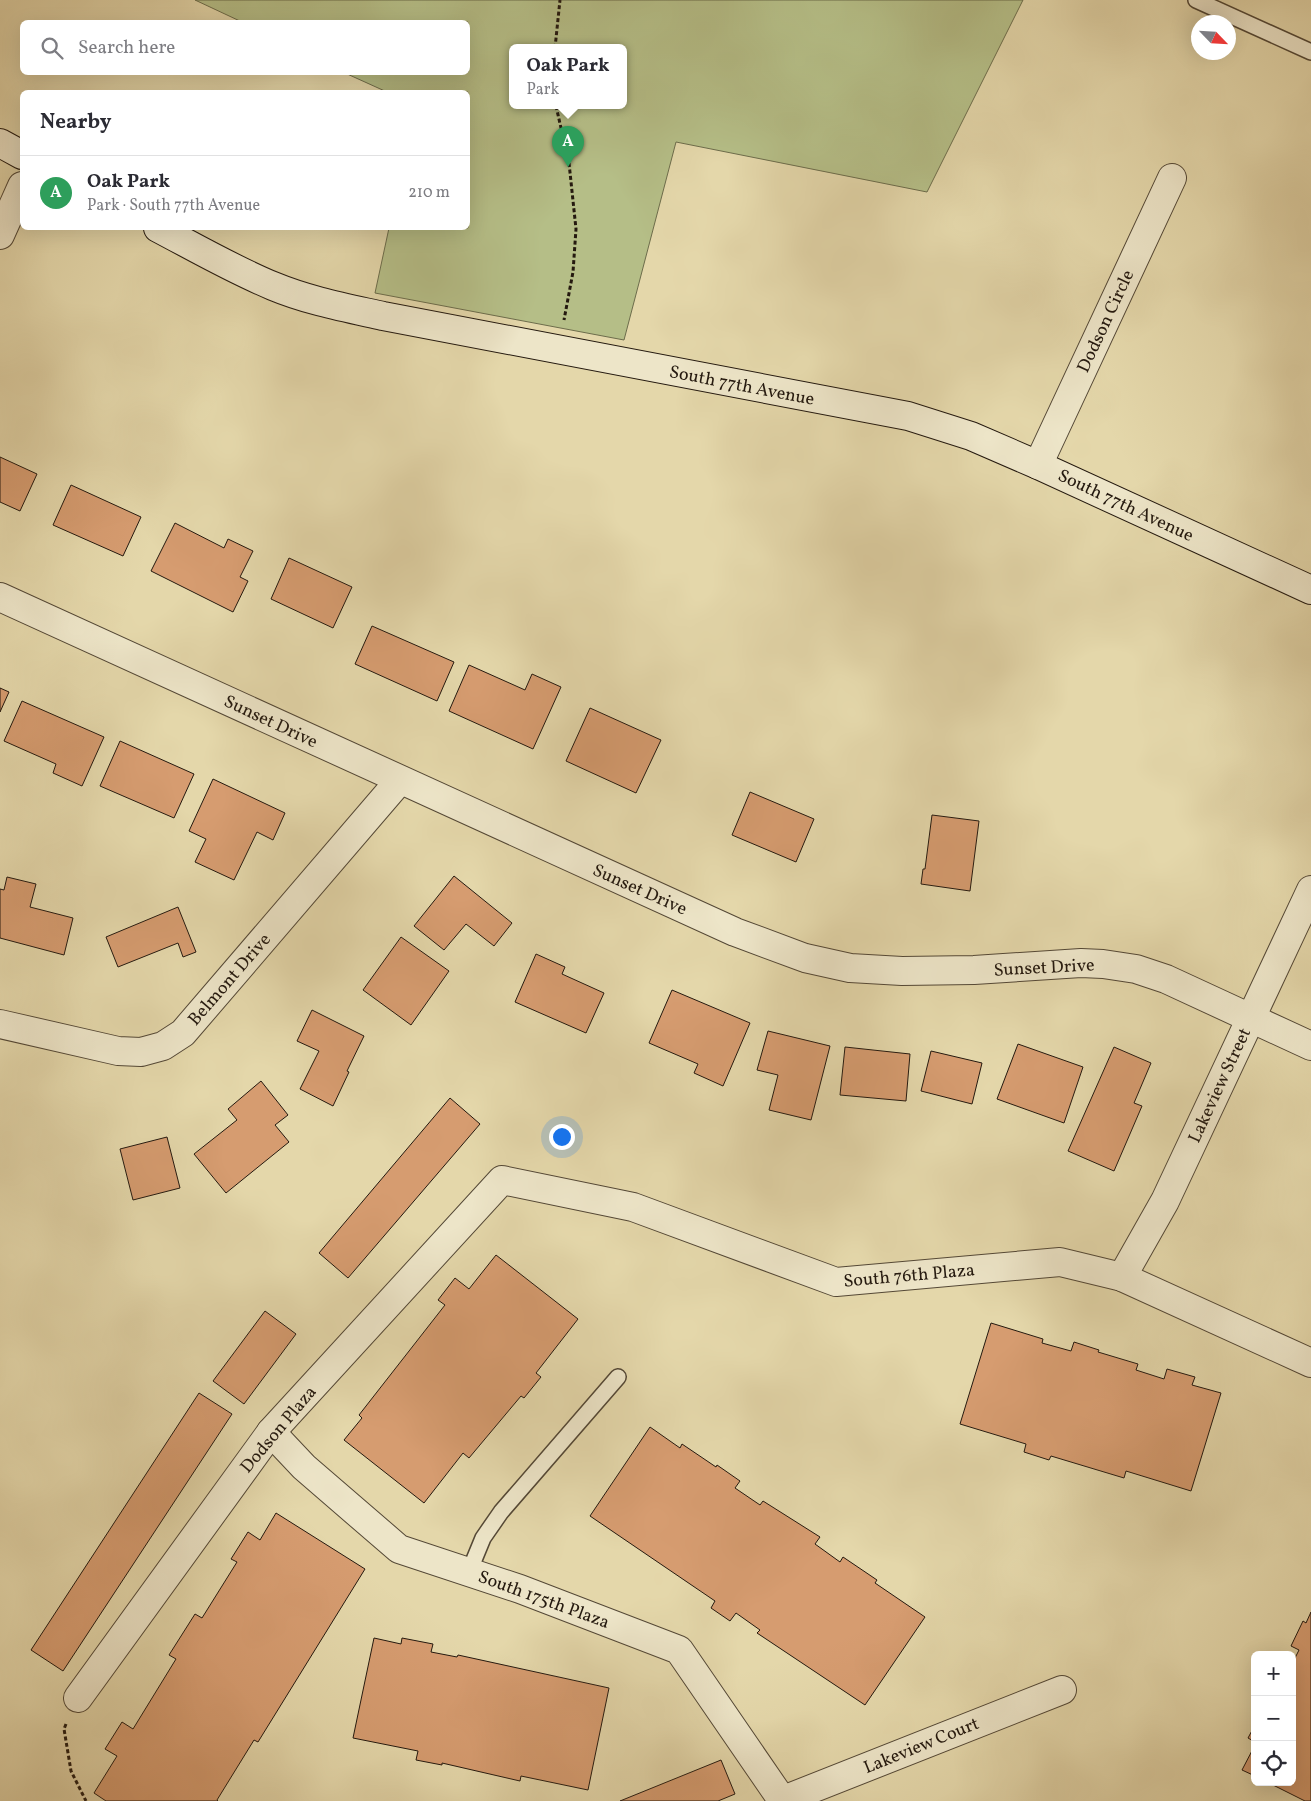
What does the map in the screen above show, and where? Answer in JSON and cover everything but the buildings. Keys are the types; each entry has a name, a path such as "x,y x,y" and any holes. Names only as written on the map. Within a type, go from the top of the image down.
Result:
{"street":[{"path":"0,143 20,154"},
{"name":"Dodson Circle","path":"1038,465 1172,178"},
{"path":"0,235 20,190"},
{"name":"South 77th Avenue","path":"162,230 274,287 310,299 384,316 908,416 971,436 1311,590"},
{"name":"Sunset Drive","path":"0,597 735,932 805,958 850,968 902,971 974,970 1081,963 1136,969 1166,979 1311,1046"},
{"name":"Belmont Drive","path":"0,1024 118,1051 141,1052 162,1046 183,1033 400,780"},
{"name":"Lakeview Street","path":"1122,1278 1165,1201 1311,890"},
{"name":"South 76th Plaza","path":"502,1180 632,1208 836,1282 1060,1262 1122,1278 1311,1363"},
{"name":"Dodson Plaza","path":"78,1698 271,1432 502,1180"},
{"name":"South 175th Plaza","path":"271,1432 304,1467 399,1549 520,1589 679,1650 782,1801"},
{"name":"Lakeview Court","path":"782,1801 1062,1690"}],"lane":[{"path":"1196,0 1311,52"},
{"path":"469,1572 483,1538 501,1512 618,1377"}],"path":[{"path":"555,44 560,0"},
{"path":"557,109 569,163 576,230 573,272 564,321"},
{"path":"78,1698 64,1729 71,1771 86,1801"}],"green space":[{"path":"195,0 1023,0 927,192 676,142 624,340 375,293 389,230 470,230 470,90 383,90 349,75 470,75 470,20 238,20"}],"place":[{"name":"Oak Park","path":"568,167"}]}
